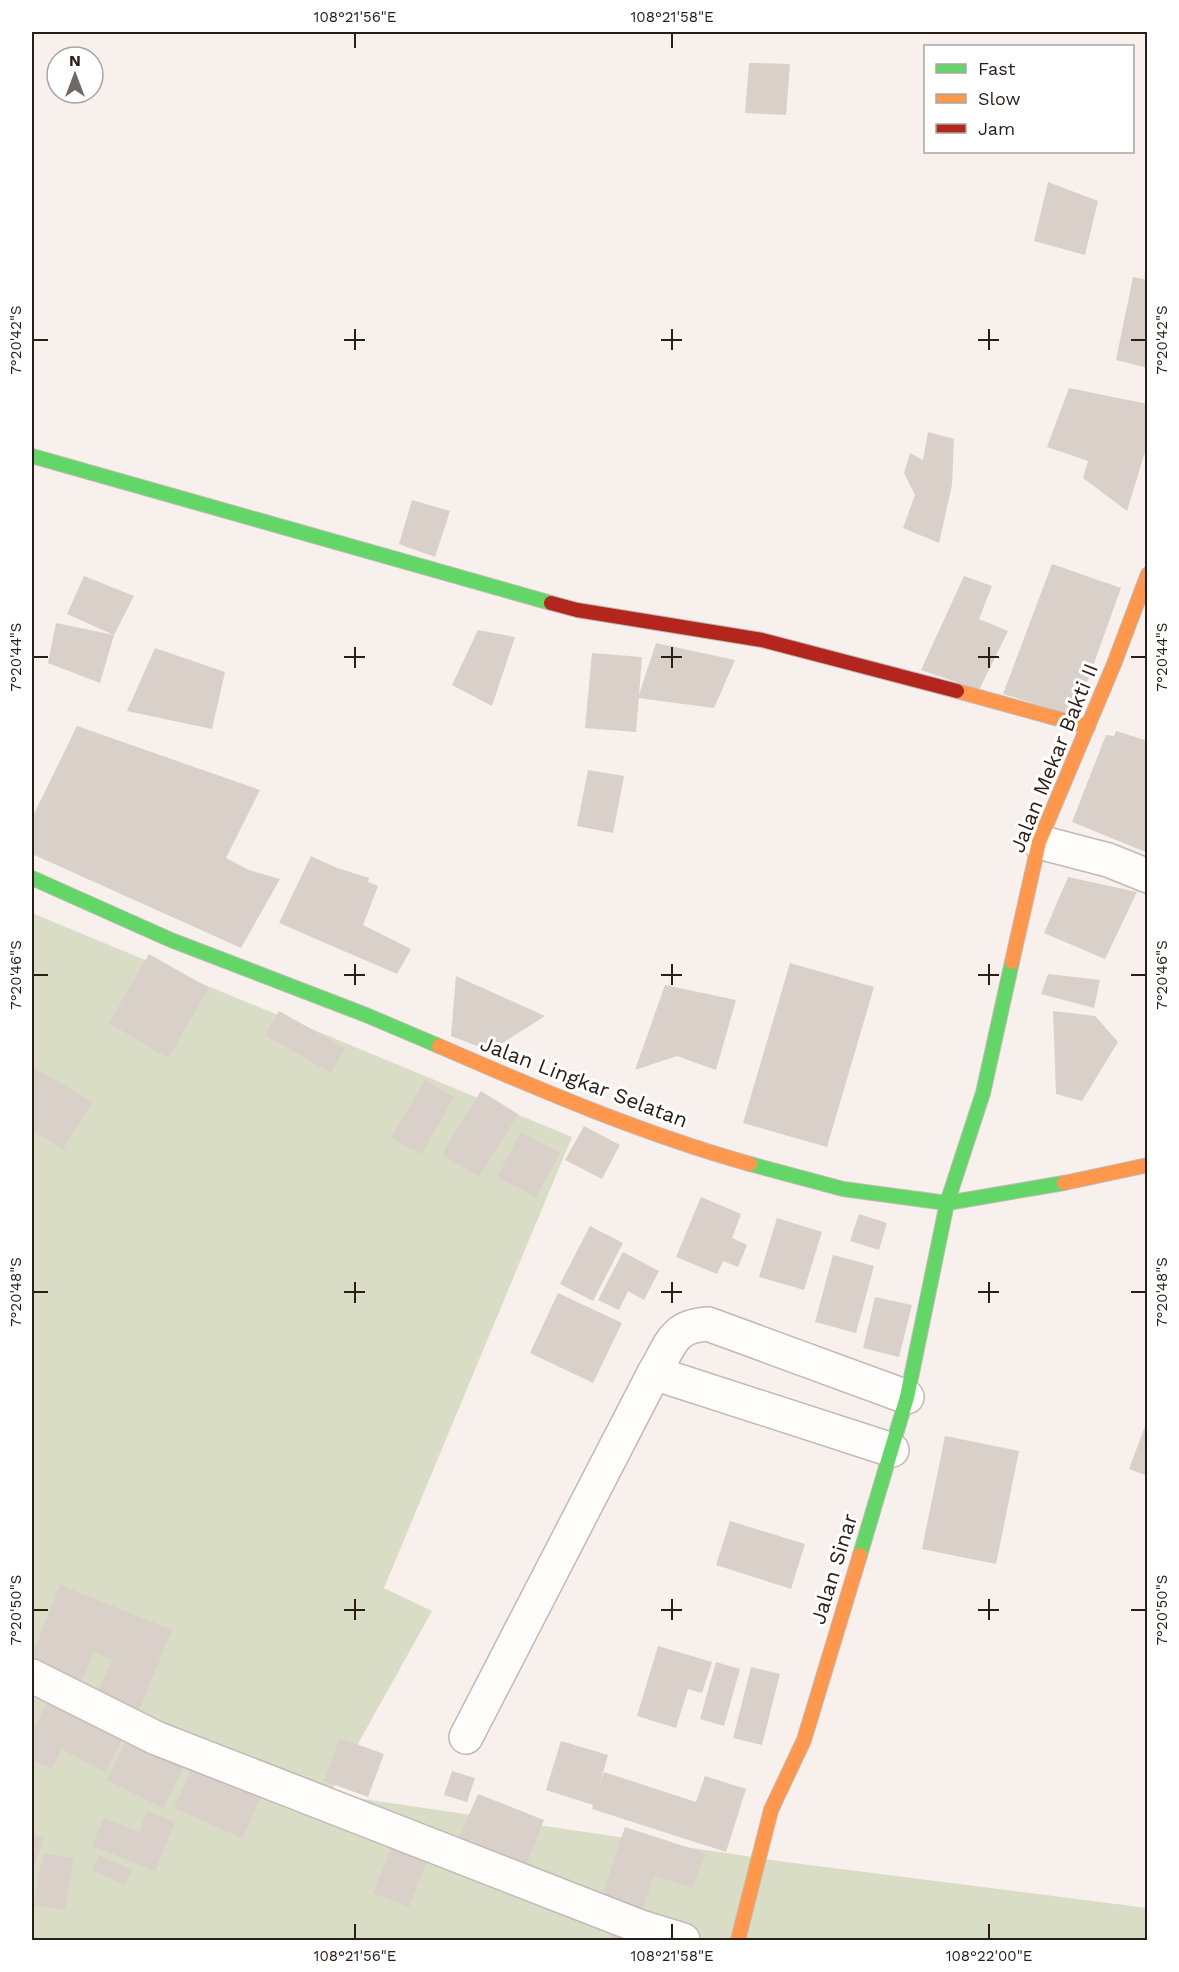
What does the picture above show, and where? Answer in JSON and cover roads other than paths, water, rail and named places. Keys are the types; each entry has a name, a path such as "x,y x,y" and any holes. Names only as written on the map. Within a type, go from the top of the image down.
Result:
{"street":[{"path":"32,456 578,610 762,640 802,649 1088,727"},
{"name":"Jalan Mekar Bakti II","path":"947,1203 983,1093 1039,842 1088,727 1148,574"},
{"path":"1039,842 1108,860 1148,876"},
{"name":"Jalan Lingkar Selatan","path":"32,878 171,940 366,1015 531,1086 643,1128 744,1162 843,1189 947,1203 1095,1178 1148,1165"},
{"name":"Jalan Sinar","path":"738,1941 771,1810 804,1740 892,1450 907,1397 947,1203"},
{"path":"466,1737 674,1336 690,1325 708,1324 907,1397"},
{"path":"654,1373 892,1450"},
{"path":"32,1676 156,1738 641,1927 683,1941"}]}
